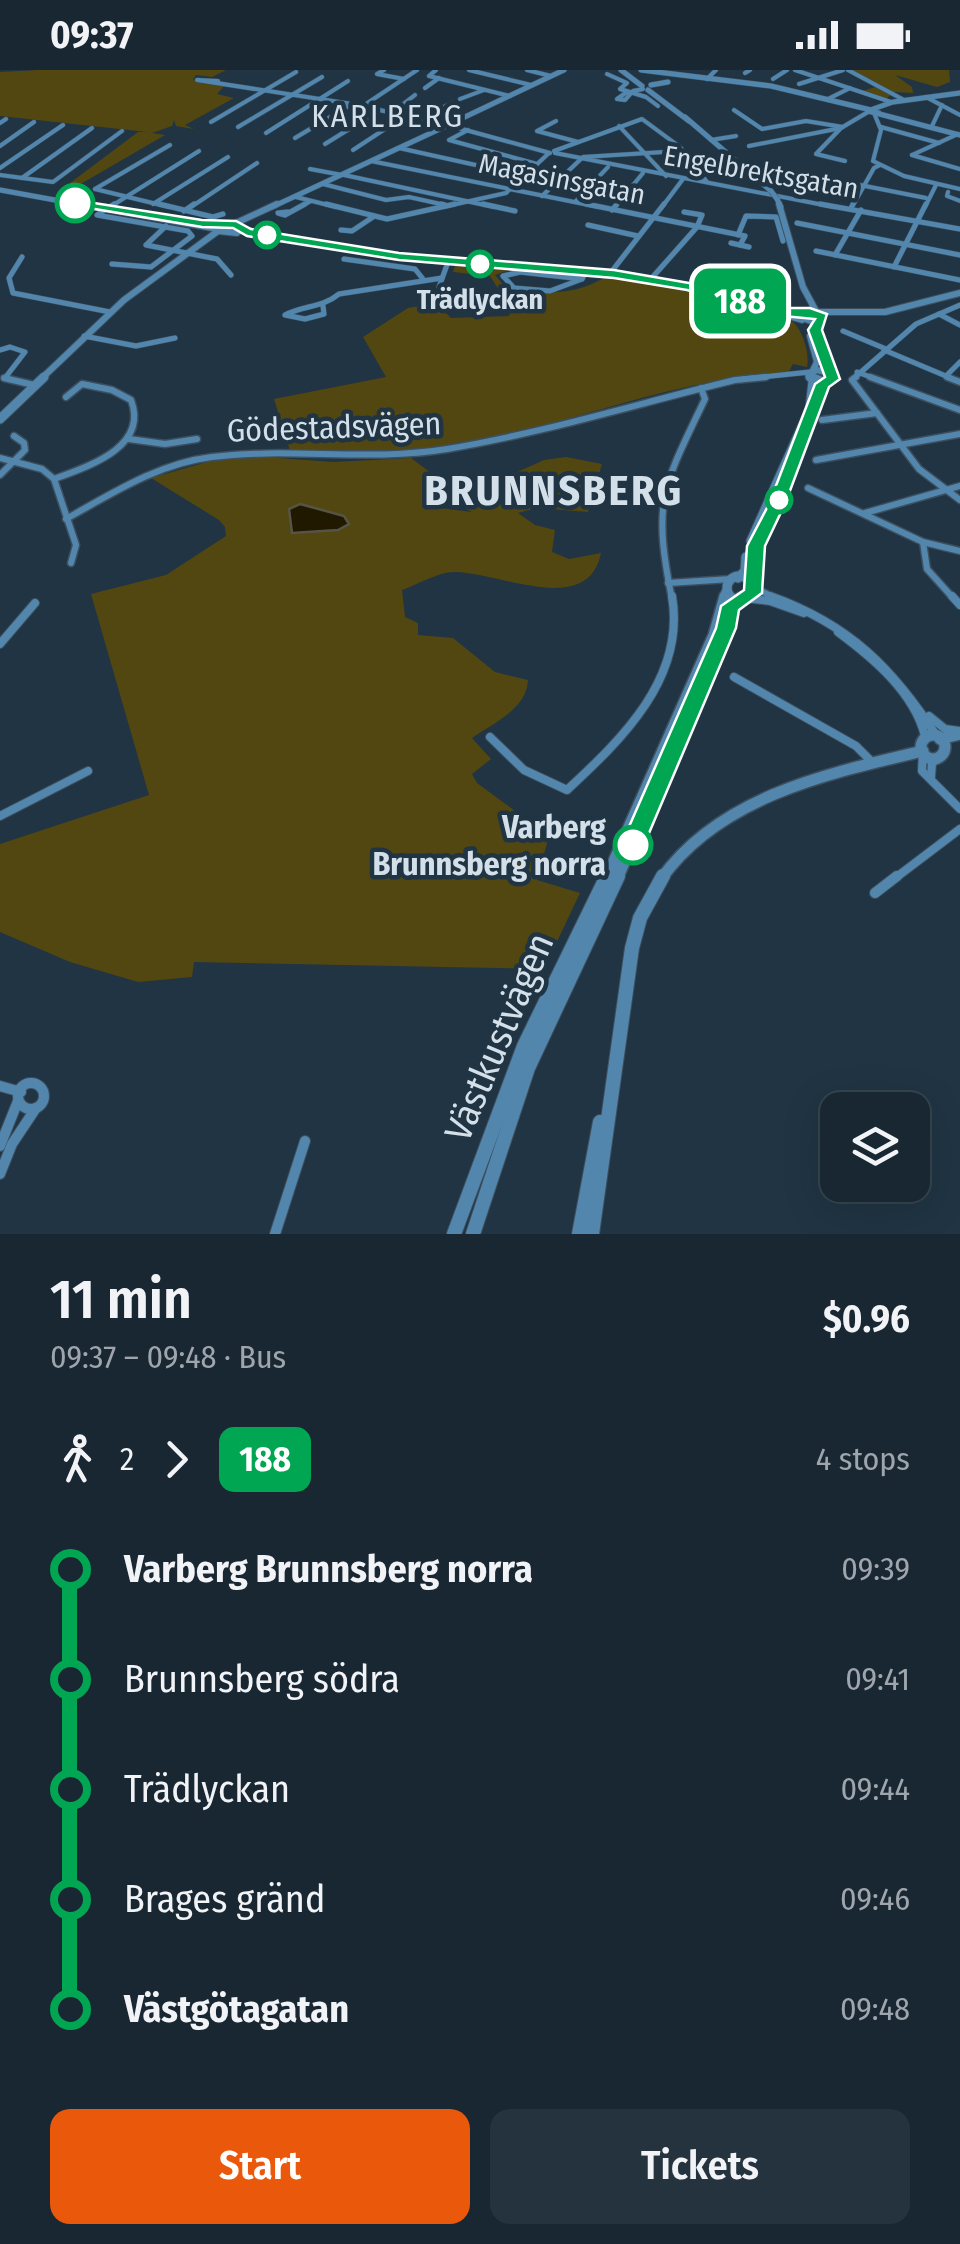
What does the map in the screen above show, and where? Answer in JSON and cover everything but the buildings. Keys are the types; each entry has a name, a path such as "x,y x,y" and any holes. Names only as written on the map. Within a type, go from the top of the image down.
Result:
{"street":[{"path":"384,70 377,74 404,79"},
{"path":"363,106 416,70"},
{"path":"436,70 429,76 510,96"},
{"path":"469,70 531,85"},
{"path":"527,70 551,76"},
{"path":"0,418 110,312 186,253 230,228 564,70"},
{"name":"Västkustvägen","path":"624,70 733,156 777,198 806,296 820,318 816,333 829,379"},
{"path":"642,70 771,86 959,134"},
{"path":"707,79 716,70"},
{"path":"773,78 787,70"},
{"path":"795,70 891,102"},
{"path":"799,84 846,70 904,100"},
{"path":"210,122 296,72"},
{"path":"607,74 623,79 627,84 620,89 646,96 658,106"},
{"path":"630,92 678,76"},
{"path":"238,127 322,77"},
{"path":"425,88 439,78"},
{"name":"Engelbrektsgatan","path":"218,81 407,114 643,173 960,229"},
{"path":"266,133 348,81"},
{"path":"376,86 389,88"},
{"path":"828,99 850,88"},
{"path":"460,100 484,89"},
{"path":"845,161 816,154 842,128 891,102 960,93"},
{"path":"366,95 376,97"},
{"path":"414,95 402,104 435,111 452,103"},
{"path":"926,97 960,114"},
{"path":"295,138 352,104"},
{"path":"932,126 942,105"},
{"path":"353,150 416,108"},
{"path":"325,144 380,110"},
{"path":"734,110 762,129 806,121 842,128"},
{"path":"874,111 880,127 872,158 880,165 960,189"},
{"path":"414,126 423,118"},
{"path":"296,197 387,219 450,206 510,190 552,152 640,119 650,121 708,174 708,182"},
{"path":"0,146 34,122"},
{"path":"556,122 537,131 578,142"},
{"path":"0,172 64,125"},
{"path":"619,126 666,176"},
{"path":"880,127 939,142"},
{"path":"22,178 92,128"},
{"path":"749,146 842,128"},
{"path":"468,130 449,140 537,164"},
{"path":"0,172 51,182 122,131"},
{"path":"959,134 912,155 960,169"},
{"path":"713,140 736,136"},
{"path":"170,145 95,190 213,218 223,214"},
{"path":"399,148 525,176"},
{"path":"112,264 148,268 193,233 97,216 199,151"},
{"path":"542,196 589,155 664,152"},
{"path":"152,204 228,157"},
{"name":"Magasinsgatan","path":"371,161 742,236"},
{"path":"184,211 257,163"},
{"path":"851,208 880,165"},
{"path":"575,202 608,166"},
{"path":"310,169 515,211"},
{"path":"779,169 926,198"},
{"path":"612,210 643,173"},
{"path":"612,271 684,178"},
{"path":"323,184 386,200 409,197 450,206"},
{"path":"894,267 936,184"},
{"path":"0,190 448,262 587,270 702,290 752,306 820,318 876,317 960,298"},
{"path":"948,192 960,201"},
{"path":"288,212 311,201"},
{"path":"835,255 861,210"},
{"path":"650,280 702,215 684,212"},
{"path":"740,245 746,216 776,216 788,242"},
{"path":"340,230 348,225 357,228 373,218"},
{"path":"796,223 960,255"},
{"path":"166,226 146,245 217,259 231,275"},
{"path":"588,226 638,236"},
{"path":"230,228 230,234"},
{"path":"230,228 230,234"},
{"path":"204,242 230,234 296,240"},
{"path":"731,243 749,247"},
{"path":"816,251 960,280"},
{"path":"22,257 10,277 12,293 110,312"},
{"path":"344,259 415,269 424,279"},
{"path":"448,262 440,292 446,301 498,298"},
{"name":"Västkustvägen","path":"454,1234 530,1032 596,899 714,636 730,585 745,571 749,546 811,406 816,362 803,316 799,268"},
{"path":"584,279 587,270"},
{"path":"520,272 584,279 550,292 514,288 503,276 520,272"},
{"path":"323,306 324,314 311,319 299,321 285,315 298,308 323,306 339,294 442,278"},
{"path":"960,298 940,314 916,324 856,373 853,382 923,473 960,500"},
{"path":"940,314 960,326"},
{"path":"842,331 960,380"},
{"path":"84,336 136,346 175,338"},
{"path":"0,350 25,352 2,377 34,385"},
{"path":"948,375 960,362"},
{"path":"856,373 960,410"},
{"path":"752,585 756,546 829,379 812,375"},
{"name":"Gödestadsvägen","path":"66,519 138,479 194,460 243,453 369,456 447,449 701,388 812,375"},
{"path":"54,479 102,458 129,438 136,424 137,410 122,393 82,384 66,397"},
{"path":"490,737 505,756 551,786 567,790 604,753 658,684 670,653 674,620 660,512 674,467 706,398 701,388"},
{"path":"822,420 877,414"},
{"path":"816,460 960,434"},
{"path":"0,475 26,447 14,436"},
{"path":"129,438 165,444 197,440"},
{"path":"0,458 42,470 54,479 76,546 71,563"},
{"path":"866,513 960,486"},
{"path":"808,488 923,542 960,551"},
{"path":"923,542 927,569 960,605"},
{"path":"668,583 752,585 762,594 804,607 850,634 883,664 922,710 945,729 960,733"},
{"path":"730,585 743,598 788,606 844,636 876,663 916,712 929,741 943,755"},
{"name":"Västkustvägen","path":"473,1234 540,1040 628,856 726,628 730,606 752,594 752,585"},
{"path":"0,644 36,603"},
{"path":"734,677 856,746 874,764"},
{"path":"922,710 929,741 922,770"},
{"path":"579,1234 640,919 676,860 711,828 752,804 960,733"},
{"path":"929,741 943,755"},
{"path":"931,778 932,763 960,744"},
{"path":"889,759 922,770 960,809"},
{"path":"0,816 88,771"},
{"path":"874,893 960,829"},
{"path":"592,1234 611,1073"},
{"path":"0,1146 20,1096 28,1085 41,1085 44,1091 39,1104 12,1144 0,1174"},
{"path":"0,1086 20,1096 26,1109 39,1104"},
{"path":"275,1234 305,1142"}],"shaded area":[{"path":"226,70 212,77 196,75 193,80 226,84 217,94 234,98 185,125 194,129 176,126 174,120 172,126 152,133 165,135 79,185 70,183 138,132 147,132 0,116 0,72"},
{"path":"847,70 949,70 950,82 937,87 895,75 912,87 913,93 894,92 886,99 862,91 879,86"},
{"path":"455,266 512,269 495,275 508,290 572,290 608,275 697,291 793,322 805,343 807,367 793,364 788,373 674,390 488,439 389,450 290,451 274,399 386,377 363,337 408,308 436,303 451,318 509,316 511,309 490,276 453,272"},
{"path":"250,456 333,462 411,458 459,494 441,508 472,512 451,502 544,460 566,457 602,464 588,512 536,508 518,513 535,525 555,530 552,552 569,559 601,553 593,573 578,584 538,587 454,572 402,590 405,617 418,623 418,635 453,638 495,672 528,680 515,707 472,738 491,759 472,774 477,783 549,836 537,880 580,893 544,969 194,962 192,977 138,982 70,962 0,932 0,844 149,795 91,594 166,575 226,536 219,520 151,478 221,458","holes":["300,504 344,516 349,524 328,530 313,529 291,523 290,509"]},
{"path":"300,504 344,516 349,524 338,530 292,533 289,509"}],"bus line":[{"name":"188","path":"75,203 202,223 236,224 247,232 399,257 614,274 689,287 772,312 810,312 822,317 815,330 833,379 822,384 777,504 756,546 753,593 730,606 726,628 633,845"}],"place":[{"name":"Trädlyckan","path":"480,264"},
{"name":"Varberg Brunnsberg norra","path":"633,845"}],"district":[{"name":"KARLBERG","path":"388,116"},
{"name":"BRUNNSBERG","path":"554,491"}]}
